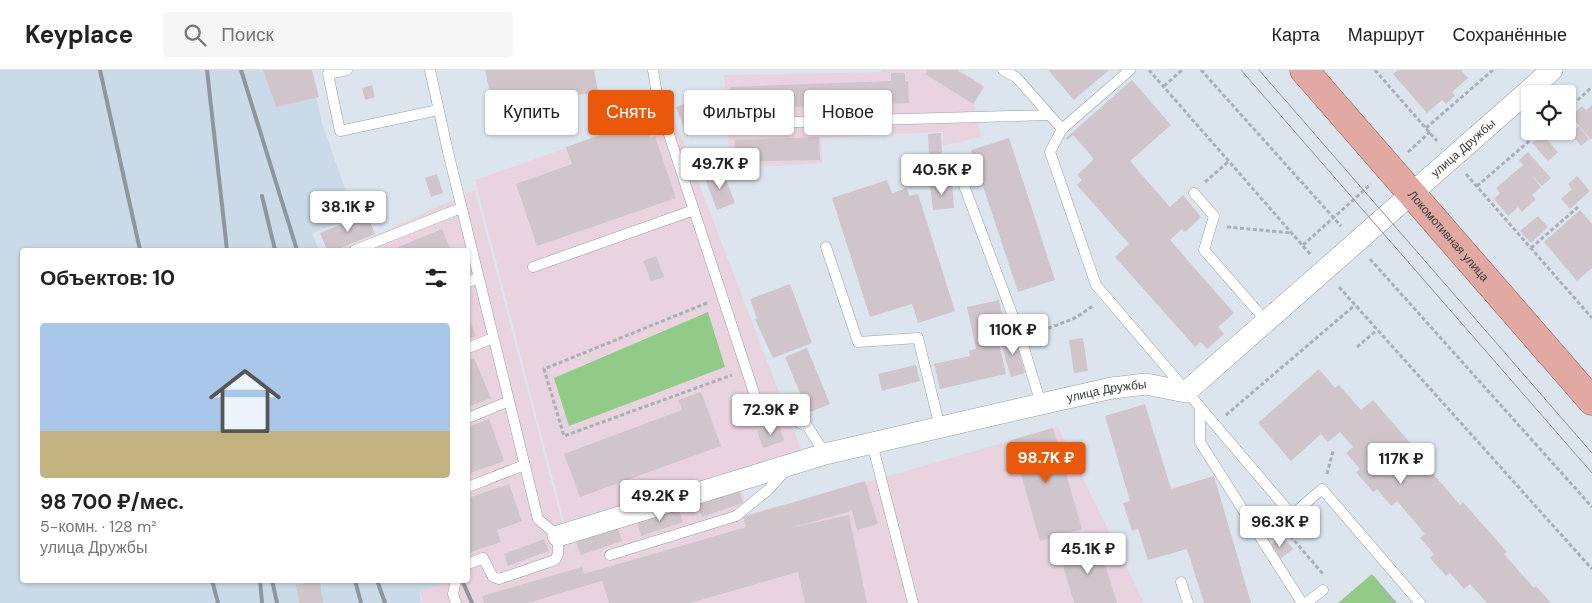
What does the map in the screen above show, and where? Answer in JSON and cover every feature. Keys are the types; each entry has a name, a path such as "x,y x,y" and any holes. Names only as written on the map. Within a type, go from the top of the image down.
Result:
{"main road":[{"name":"Локомотивная улица","path":"1304,70 1592,401"}],"street":[{"name":"улица Дружбы","path":"558,536 825,454 1112,388 1146,384 1193,399 1266,321 1552,70"}],"lane":[{"path":"347,70 328,74 340,131 438,110"},
{"path":"430,70 461,208 538,519 558,536 558,554 555,560 499,579 493,578 483,558 470,563"},
{"path":"653,70 658,101 756,399 808,427 825,454"},
{"path":"1003,70 1016,77 1062,130"},
{"path":"1130,70 1062,130 1050,152 1096,285 1292,515 1322,489 1420,603"},
{"path":"794,122 1049,115"},
{"path":"956,164 1022,338 1042,404"},
{"path":"1194,192 1214,216 1204,250 1266,321"},
{"path":"360,248 461,208"},
{"path":"533,267 694,210"},
{"path":"826,247 858,342 918,338 940,427"},
{"path":"470,281 478,278"},
{"path":"470,347 493,338"},
{"path":"1193,399 1200,442 1302,603"},
{"path":"470,417 509,401"},
{"path":"872,443 913,603"},
{"path":"610,555 736,516 768,490 792,464"},
{"path":"470,485 524,465"},
{"path":"1181,582 1188,603"},
{"path":"455,583 453,594 456,603"},
{"path":"1306,603 1323,590"}],"path":[{"path":"1149,70 1377,330 1592,568"},
{"path":"1164,86 1182,70"},
{"path":"1201,70 1592,507"},
{"path":"1375,70 1442,147"},
{"path":"1426,128 1493,70"},
{"path":"1576,101 1592,88"},
{"path":"1406,153 1430,132"},
{"path":"1477,186 1531,140"},
{"path":"1194,192 1229,161"},
{"path":"1460,167 1592,318"},
{"path":"1303,245 1372,183"},
{"path":"1531,248 1578,207"},
{"path":"1211,225 1292,233"},
{"path":"723,296 544,369 564,436 747,370"},
{"path":"1022,338 1075,318 1106,297"},
{"path":"1215,425 1355,305"},
{"path":"1357,347 1377,330"},
{"path":"1322,489 1333,451"},
{"path":"1384,590 1395,603"}],"shaded area":[{"path":"0,70 310,70 322,123 355,217 312,233 318,248 20,248 20,583 445,583 420,591 421,603 0,603"},
{"path":"882,70 959,70 985,86 974,104 981,137 943,146 943,132 892,135 892,90 804,90 804,135 882,135 822,138 822,163 731,169 728,135 794,135 794,90 725,90 724,75 881,72"},
{"path":"674,119 802,452 564,522 475,180 603,135 674,135"},
{"path":"475,190 568,545 740,486 749,514 781,505 782,507 1058,427 1144,603 421,603 423,601 420,591 445,583 470,583 470,248 342,248 376,235"}],"green space":[{"path":"708,312 725,367 569,426 554,378"},
{"path":"1372,574 1397,603 1338,603"}],"building":[{"path":"263,70 312,70 319,97 276,107"},
{"path":"485,70 594,70 598,90 588,90 588,93 578,95 578,90 489,90"},
{"path":"928,70 957,70 984,87 973,104 925,74"},
{"path":"1048,70 1109,70 1074,100"},
{"path":"1398,70 1461,70 1468,78 1452,92 1455,96 1446,104 1442,100 1427,113 1393,74"},
{"path":"891,73 905,73 905,81 908,81 909,103 892,104 892,90 804,90 804,107 794,107 794,90 730,90 730,87 891,81"},
{"path":"1132,80 1171,125 1130,161 1170,207 1183,195 1201,217 1185,232 1182,229 1170,240 1234,313 1218,327 1224,334 1207,349 1201,342 1195,347 1115,257 1129,244 1077,185 1082,180 1077,175 1094,159 1073,135 1067,140 1066,138"},
{"path":"372,85 375,97 365,100 362,88"},
{"path":"684,104 684,128 676,107"},
{"path":"1592,105 1592,138 1590,139 1576,122 1576,111 1582,106 1586,110"},
{"path":"1579,126 1589,139 1581,146 1576,140 1576,129"},
{"path":"941,133 942,154 929,155 928,134"},
{"path":"601,135 649,135 650,138 655,136 676,198 537,246 516,184 572,164 566,147"},
{"path":"819,137 820,160 735,162 735,140"},
{"path":"1009,138 1055,280 1018,292 971,150"},
{"path":"1536,140 1547,140 1558,152 1548,161 1532,143"},
{"path":"1528,152 1551,178 1542,186 1532,176 1541,187 1532,195 1536,199 1522,212 1518,207 1508,216 1494,199 1500,193 1496,188 1523,165 1519,160"},
{"path":"722,169 735,203 717,210 704,176"},
{"path":"437,174 443,193 431,197 425,178"},
{"path":"1577,176 1590,191 1570,209 1561,199 1572,189 1568,184"},
{"path":"887,180 892,193 907,188 909,196 918,194 955,311 918,323 912,304 870,317 832,198"},
{"path":"952,181 954,208 933,210 930,184"},
{"path":"1580,210 1592,224 1592,268 1577,281 1544,242"},
{"path":"367,214 375,234 341,248 326,248 320,233"},
{"path":"1538,216 1548,227 1531,243 1520,231"},
{"path":"442,229 450,248 396,248"},
{"path":"656,256 664,277 651,281 643,261"},
{"path":"790,284 812,343 773,358 755,319 757,318 750,299"},
{"path":"999,300 1007,337 998,339 1006,374 940,389 934,364 970,356 969,350 976,349 967,307"},
{"path":"470,321 476,336 470,338"},
{"path":"1015,336 1025,373 1011,377 1000,340"},
{"path":"1083,338 1088,371 1074,373 1069,340"},
{"path":"807,348 830,404 808,413 785,357"},
{"path":"474,358 491,398 470,406 470,360"},
{"path":"916,365 920,381 882,391 878,374"},
{"path":"1319,369 1335,388 1339,385 1361,410 1373,400 1432,468 1430,470 1460,505 1463,502 1507,552 1504,554 1534,588 1536,586 1551,603 1487,603 1470,584 1464,589 1450,573 1446,576 1430,558 1434,554 1420,538 1425,534 1397,501 1391,506 1377,489 1373,492 1356,472 1360,469 1346,453 1353,447 1340,432 1328,442 1321,434 1291,461 1258,423"},
{"path":"701,392 721,446 580,497 564,454 682,410 678,400"},
{"path":"1145,404 1171,489 1214,476 1251,603 1204,603 1187,549 1148,560 1138,529 1132,531 1123,503 1130,501 1105,416"},
{"path":"489,419 504,461 470,473 470,426"},
{"path":"779,424 784,441 763,448 757,431"},
{"path":"1053,428 1082,529 1040,541 1011,440"},
{"path":"865,481 878,524 857,530 852,511 790,528 849,515 867,603 805,603 798,572 690,603 609,603 602,581 528,603 484,603 482,596 582,567 584,574 746,527 743,517"},
{"path":"509,484 522,521 497,530 501,542 470,552 470,497"},
{"path":"738,488 743,503 702,517 697,502"},
{"path":"679,509 683,522 641,536 637,522"},
{"path":"618,528 622,541 581,555 576,542"},
{"path":"1282,535 1293,549 1279,560 1268,546"},
{"path":"544,539 549,551 508,566 504,554"},
{"path":"1098,541 1117,603 1074,603 1059,552"},
{"path":"320,583 323,603 299,603 296,585"}],"tram line":[{"path":"1241,70 1592,473"},
{"path":"1259,70 1592,453"}],"railway":[{"path":"100,70 140,248"},
{"path":"207,70 227,248"},
{"path":"241,70 296,248"},
{"path":"262,196 275,248"},
{"path":"213,583 218,603"},
{"path":"260,583 262,603"},
{"path":"273,583 277,603"},
{"path":"356,583 361,603"},
{"path":"378,583 385,603"},
{"path":"463,583 472,603"}]}
